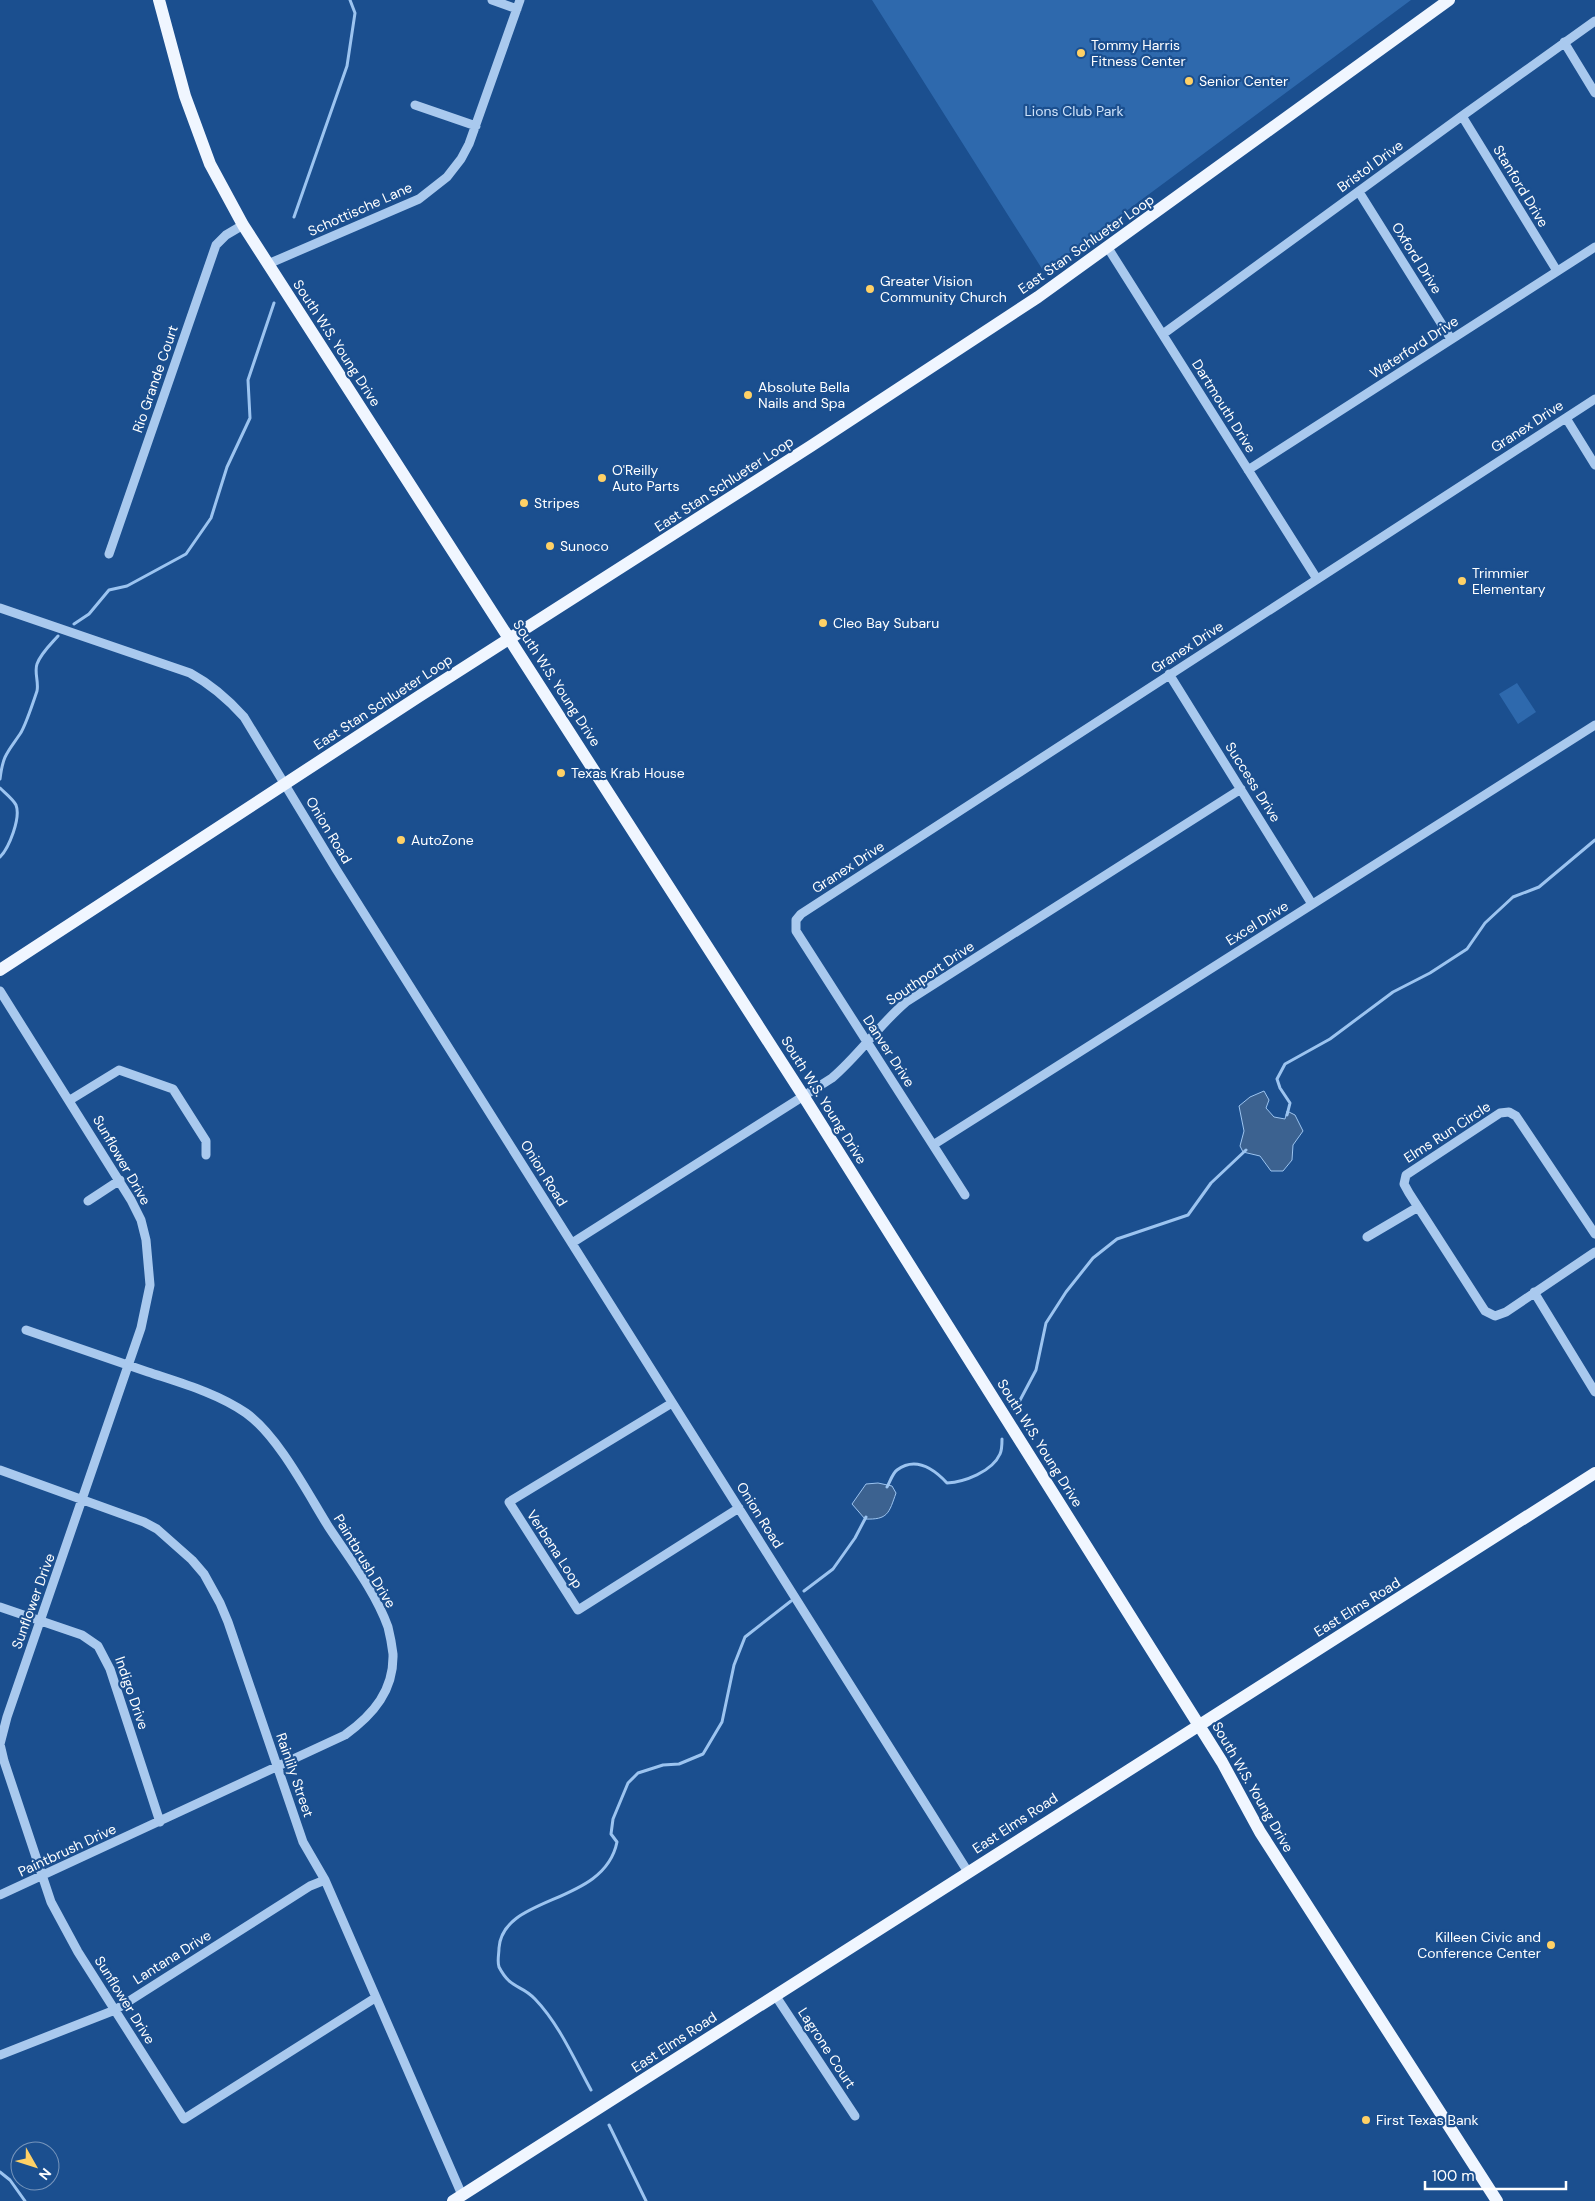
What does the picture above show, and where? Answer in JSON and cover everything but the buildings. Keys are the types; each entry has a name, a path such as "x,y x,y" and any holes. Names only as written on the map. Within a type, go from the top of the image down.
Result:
{"main road":[{"name":"South W.S. Young Drive","path":"160,0 185,96 210,164 243,225 804,1097 1222,1762 1260,1832 1497,2201"},
{"name":"East Stan Schlueter Loop","path":"0,970 510,638 933,367 1038,297 1449,0"},
{"name":"East Elms Road","path":"458,2198 1595,1473"}],"street":[{"path":"492,0 518,4"},
{"name":"Schottische Lane","path":"268,264 408,205 430,192 447,177 458,164 469,144 518,4"},
{"name":"Bristol Drive","path":"1163,334 1564,42 1595,22"},
{"path":"1564,42 1595,92"},
{"path":"415,105 476,126"},
{"name":"Stanford Drive","path":"1462,116 1557,271"},
{"name":"Oxford Drive","path":"1359,192 1451,339"},
{"name":"Rio Grande Court","path":"109,554 216,246 226,235 243,225"},
{"name":"Waterford Drive","path":"1248,470 1595,247"},
{"name":"Dartmouth Drive","path":"1108,248 1317,579"},
{"name":"Granex Drive","path":"796,920 801,914 1169,674 1595,399"},
{"path":"1566,418 1595,465"},
{"name":"Onion Road","path":"0,608 190,673 211,684 244,717 342,877 968,1872"},
{"name":"Success Drive","path":"1169,674 1312,904"},
{"name":"Excel Drive","path":"933,1145 1595,725"},
{"name":"Southport Drive","path":"572,1243 804,1097 842,1070 891,1014 906,1002 1241,789"},
{"name":"Danver Drive","path":"796,920 796,931 965,1195"},
{"name":"Sunflower Drive","path":"0,991 120,1180 140,1220 150,1262 150,1285 147,1307 83,1500 6,1717 0,1744 0,1751 50,1902 61,1923 184,2119 375,1998"},
{"path":"70,1100 119,1070 168,1086 177,1094 206,1141 206,1155"},
{"name":"Elms Run Circle","path":"1595,1234 1516,1116 1509,1112 1500,1113 1493,1117 1406,1175 1404,1184 1418,1207 1485,1311 1495,1316 1506,1312 1595,1252"},
{"path":"88,1201 120,1180"},
{"path":"1367,1237 1418,1207"},
{"path":"1534,1292 1595,1392"},
{"name":"Paintbrush Drive","path":"0,1895 278,1767 345,1734 365,1721 378,1704 388,1686 392,1671 393,1652 388,1628 373,1598 281,1452 264,1429 248,1415 226,1402 128,1365 26,1330"},
{"name":"Verbena Loop","path":"672,1403 509,1502 578,1610 739,1508"},
{"name":"Rainlily Street","path":"0,1470 144,1522 157,1529 180,1547 204,1574 228,1622 303,1842 325,1880 458,2198"},
{"name":"Indigo Drive","path":"0,1607 90,1639 104,1655 160,1822"},
{"name":"Lantana Drive","path":"0,2055 115,2010 310,1886 325,1880"},
{"name":"Lagrone Court","path":"776,1995 855,2116"}],"green space":[{"name":"Lions Club Park","path":"872,0 1411,0 1044,272"},
{"path":"1517,683 1536,712 1518,724 1499,694"}],"shaded area":[{"path":"1264,1091 1269,1100 1266,1108 1274,1117 1285,1119 1287,1111 1295,1115 1303,1131 1293,1145 1292,1160 1283,1171 1271,1171 1260,1156 1243,1152 1240,1146 1244,1131 1239,1106 1250,1097"},
{"path":"878,1483 892,1486 896,1493 894,1500 889,1510 883,1516 865,1519 852,1504 866,1484"}],"waterway":[{"path":"294,217 347,66 355,13 350,0"},
{"path":"74,624 89,614 109,590 127,586 186,554 211,518 227,467 250,418 248,380 274,303"},
{"path":"0,779 4,759 22,731 37,691 37,664 44,652 58,636"},
{"path":"0,788 15,803 17,811 16,825 7,847 0,857"},
{"path":"1287,1115 1290,1103 1280,1088 1277,1079 1285,1064 1330,1039 1393,992 1430,973 1467,949 1485,923 1513,897 1539,887 1595,840"},
{"path":"1018,1404 1036,1370 1046,1323 1066,1292 1093,1258 1117,1239 1188,1215 1211,1183 1246,1150"},
{"path":"887,1487 897,1470 911,1464 918,1464 930,1469 947,1483 961,1481 977,1475 991,1466 996,1460 1001,1452 1002,1439"},
{"path":"804,1591 833,1569 855,1538 866,1517"},
{"path":"591,2090 566,2042 544,2009 530,1994 508,1980 499,1967 499,1948 505,1931 517,1918 594,1878 608,1863 617,1842 611,1834 613,1819 628,1783 638,1773 663,1765 679,1764 703,1754 722,1722 734,1665 745,1637 791,1601"},
{"path":"609,2125 646,2201"},
{"path":"0,2172 10,2180 25,2201"}],"place":[{"name":"Tommy Harris Fitness Center","path":"1081,53"},
{"name":"Senior Center","path":"1189,81"},
{"name":"Greater Vision Community Church","path":"870,289"},
{"name":"Absolute Bella Nails and Spa","path":"748,395"},
{"name":"O'Reilly Auto Parts","path":"602,478"},
{"name":"Stripes","path":"524,503"},
{"name":"Sunoco","path":"550,546"},
{"name":"Trimmier Elementary","path":"1462,581"},
{"name":"Cleo Bay Subaru","path":"823,623"},
{"name":"Texas Krab House","path":"561,773"},
{"name":"AutoZone","path":"401,840"},
{"name":"Killeen Civic and Conference Center","path":"1551,1945"},
{"name":"First Texas Bank","path":"1366,2120"}]}
